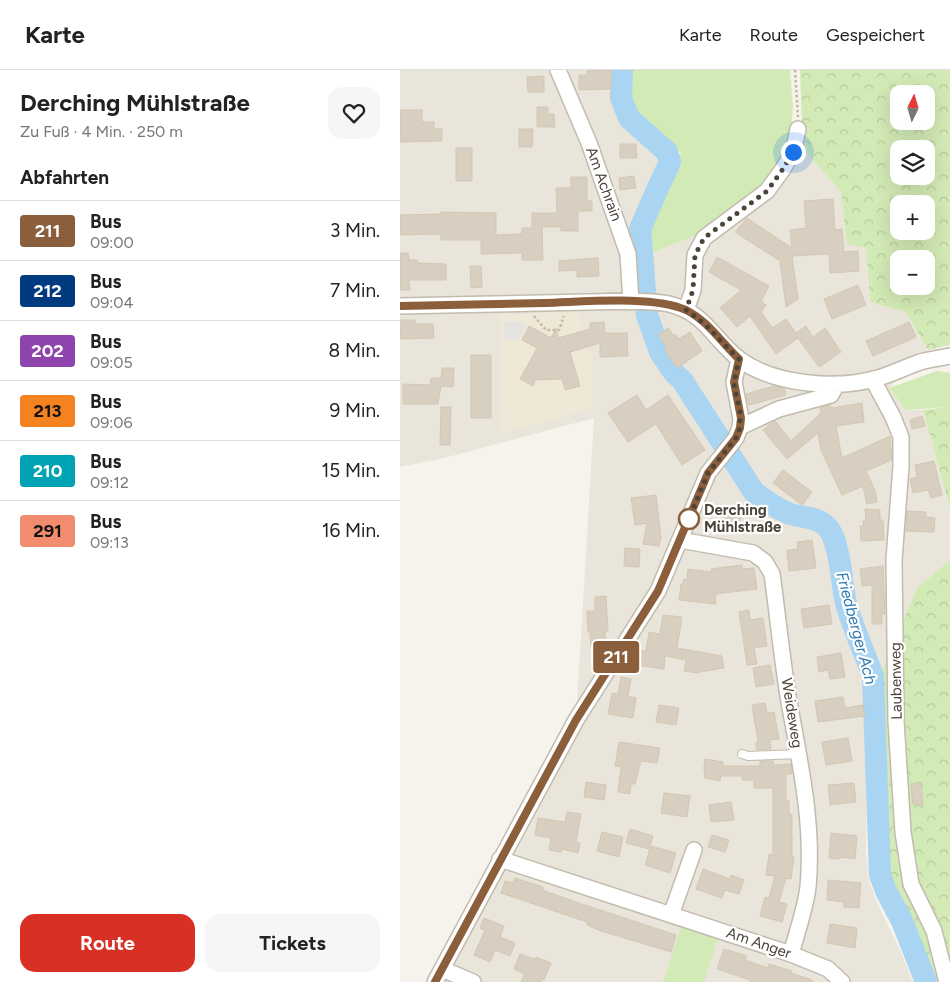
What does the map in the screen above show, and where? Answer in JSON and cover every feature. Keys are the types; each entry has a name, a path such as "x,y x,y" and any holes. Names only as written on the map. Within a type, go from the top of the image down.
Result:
{"street":[{"name":"Am Achrain","path":"558,70 589,143 628,254 640,302"},
{"path":"686,310 693,290 695,255 704,238 767,191 793,152 798,129"},
{"path":"400,306 569,302 669,304 686,310 700,319 712,329 739,359 765,374 811,383 837,384 873,380 921,362 950,356"},
{"path":"739,359 734,382 740,410 740,428"},
{"name":"Laubenweg","path":"873,380 893,417 901,437 901,466 894,560 896,721 903,832 911,884 934,931 947,982"},
{"path":"473,982 438,976 576,720 658,591 708,473 740,428 779,409 831,395 837,384"},
{"name":"Weideweg","path":"680,540 753,554 765,562 772,574 789,701 806,803 809,872 805,904 791,954"},
{"path":"671,915 694,850"},
{"name":"Am Anger","path":"500,859 791,954 828,969 842,982"}],"lane":[{"path":"742,754 748,756 799,754"}],"path":[{"path":"795,70 798,129"},
{"path":"532,303 532,314 546,330 559,330 569,302"}],"shaded area":[{"path":"400,70 614,70 614,100 625,123 660,155 661,168 649,192 636,226 636,259 702,233 761,202 803,149 841,192 847,243 866,248 870,302 906,312 928,350 889,388 906,410 923,410 950,508 950,560 917,588 874,689 867,727 866,852 869,880 877,903 913,982 435,982 576,720 594,418 444,458 400,467"},
{"path":"578,312 592,358 593,408 499,434 500,315"},
{"path":"521,321 526,324 518,340 504,340 505,322"}],"green space":[{"path":"624,70 790,70 793,106 790,149 761,187 702,233 636,259 636,227 649,192 661,168 660,155 682,154 632,114 624,91"},
{"path":"800,70 950,70 950,345 928,350 906,312 870,302 866,248 847,244 841,192 803,149"},
{"path":"937,371 950,373 950,407 906,410 889,388"},
{"path":"950,407 950,508 923,410"},
{"path":"950,560 950,982 931,982 886,872 874,689 917,588"},
{"path":"681,927 718,939 704,982 663,982"}],"building":[{"path":"612,70 611,89 579,90 579,75 587,75 587,71"},
{"path":"544,76 544,92 528,92 527,77"},
{"path":"537,107 548,107 548,114 554,114 555,127 537,127"},
{"path":"400,110 422,110 422,122 434,122 434,129 442,129 442,141 400,142"},
{"path":"519,129 533,129 532,147 519,147"},
{"path":"620,144 636,144 637,158 620,158"},
{"path":"456,148 472,148 472,181 456,181"},
{"path":"634,176 636,188 620,190 619,178"},
{"path":"571,177 587,177 587,201 592,201 592,211 578,211 578,231 561,231 561,227 542,227 543,260 522,260 522,253 481,254 481,240 441,240 441,234 400,235 400,215 441,214 441,212 496,213 496,235 522,234 522,228 532,228 532,213 557,213 556,188 571,188"},
{"path":"833,199 835,230 842,229 844,252 858,251 859,271 830,273 829,254 792,256 798,299 786,307 780,261 735,232 747,218 792,248 790,230 806,228 804,201"},
{"path":"400,253 408,253 409,260 417,260 418,263 446,264 446,280 409,280 410,290 400,290"},
{"path":"717,257 769,286 761,301 766,305 761,312 772,328 786,319 796,333 806,326 813,337 825,328 841,352 819,367 798,338 776,354 750,316 737,327 720,308 741,290 709,272"},
{"path":"598,258 599,276 577,277 577,270 559,271 559,261"},
{"path":"470,266 481,266 482,287 471,288"},
{"path":"858,285 866,305 832,319 824,299"},
{"path":"400,320 415,320 415,324 433,324 434,338 400,339"},
{"path":"604,322 605,333 627,333 628,356 600,357 600,343 570,352 580,386 565,390 562,379 535,380 533,386 520,379 537,348 522,340 529,326 551,338 556,328 558,338 590,329 590,323"},
{"path":"909,322 916,337 873,356 866,341"},
{"path":"668,328 679,339 690,332 702,351 677,368 664,350 667,348 658,335"},
{"path":"471,355 491,355 491,418 471,418"},
{"path":"442,368 454,368 453,387 441,386 438,404 403,404 403,384 430,385 431,378 441,378"},
{"path":"774,386 784,388 786,395 749,405 746,394"},
{"path":"637,395 646,410 668,395 705,450 682,465 656,424 628,442 608,413"},
{"path":"862,403 864,422 836,426 842,458 890,436 892,460 866,471 875,491 877,502 867,504 863,486 842,495 821,450 818,433 787,459 763,430 775,421 791,441 821,413 820,408 830,405 831,408"},
{"path":"441,407 451,407 450,445 440,445"},
{"path":"922,416 925,426 912,429 910,420"},
{"path":"934,461 942,495 931,498 928,490 913,493 910,479 917,477 915,465"},
{"path":"783,470 812,492 802,505 773,483"},
{"path":"656,495 661,538 659,546 643,544 647,523 635,525 631,498"},
{"path":"739,506 741,520 724,523 722,508"},
{"path":"865,509 880,510 880,520 883,520 884,540 861,541 860,526 864,526 863,521 866,521"},
{"path":"907,511 926,512 926,517 935,518 934,532 906,531"},
{"path":"812,540 816,568 789,571 787,550 798,549 797,542"},
{"path":"625,548 640,549 639,567 624,566"},
{"path":"742,565 742,569 754,568 757,589 715,594 716,604 679,600 681,584 683,584 684,579 687,580 688,569 711,572 711,569"},
{"path":"883,566 885,614 882,614 882,624 872,624 872,585 862,586 860,569"},
{"path":"606,596 608,631 605,631 606,647 591,648 587,611 595,611 595,597"},
{"path":"829,605 832,624 804,628 801,609"},
{"path":"749,610 750,620 763,618 767,646 754,648 757,664 747,665 739,612"},
{"path":"663,615 682,617 677,648 722,656 724,668 699,673 684,671 686,660 665,656 664,669 635,665 636,650 646,651 649,632 660,634"},
{"path":"841,653 845,677 830,679 828,670 819,672 817,657"},
{"path":"770,665 774,684 756,687 753,668"},
{"path":"621,677 631,679 628,696 636,698 633,718 608,714 612,693 618,694"},
{"path":"843,697 845,708 863,705 865,716 818,722 815,701"},
{"path":"765,703 767,713 774,712 779,739 770,740 771,749 757,750 756,743 758,742 752,705"},
{"path":"659,705 679,708 676,725 656,722"},
{"path":"848,738 852,761 826,765 822,742"},
{"path":"619,742 660,748 657,763 641,761 635,784 631,784 630,794 618,792 621,767 615,766"},
{"path":"705,759 723,762 723,766 760,766 760,761 773,761 774,765 791,764 792,774 786,774 786,801 789,801 789,814 792,814 792,857 794,857 791,879 786,878 779,902 787,904 782,922 760,916 765,897 769,898 775,876 766,875 769,854 773,855 773,788 754,788 754,780 742,780 742,776 721,776 720,781 705,778"},
{"path":"586,782 606,785 604,800 584,797"},
{"path":"854,783 856,802 830,805 828,785"},
{"path":"921,783 923,805 913,805 911,784"},
{"path":"664,793 690,796 687,817 661,813"},
{"path":"731,802 734,820 711,822 709,805"},
{"path":"567,812 581,814 576,842 580,843 578,853 562,849 561,852 549,850 551,838 535,835 538,818 565,822"},
{"path":"630,829 653,836 649,849 626,843"},
{"path":"602,832 623,837 619,857 597,851"},
{"path":"831,833 857,836 855,859 829,858"},
{"path":"712,835 729,840 725,852 708,847"},
{"path":"651,846 676,853 670,873 645,865"},
{"path":"703,869 730,879 731,875 744,880 739,894 725,890 722,898 696,889"},
{"path":"515,878 543,887 542,890 676,935 671,952 601,931 587,925 587,922 501,893 505,881 513,883"},
{"path":"828,880 861,883 859,908 844,907 844,902 827,900"},
{"path":"484,918 504,926 500,937 515,943 510,956 495,950 490,962 474,955 485,930 480,928"},
{"path":"830,924 857,928 855,948 827,943"},
{"path":"724,949 747,956 745,960 768,968 769,964 792,971 791,973 812,980 812,982 750,982 750,980 717,969"},
{"path":"520,954 535,959 536,957 551,963 544,980 542,979 541,982 521,982 525,974 514,969"}],"waterway":[{"name":"Friedberger Ach","path":"622,70 621,98 629,118 667,152 670,162 640,229 647,315 660,352 675,374 682,380 754,492 785,512 823,523 833,537 840,563 846,603 873,676 880,875 902,921 926,982"}],"bus line":[{"name":"211","path":"400,306 569,302 652,302 669,304 686,310 700,319 712,329 739,359 734,382 741,418 736,438 708,473 658,591 576,720 435,982"}],"place":[{"name":"Derching Mühlstraße","path":"689,519"}],"route":[{"path":"689,519 688,521 708,473 736,438 741,418 734,382 739,359 712,329 686,310 693,290 695,255 704,238 767,191 793,152"}]}
